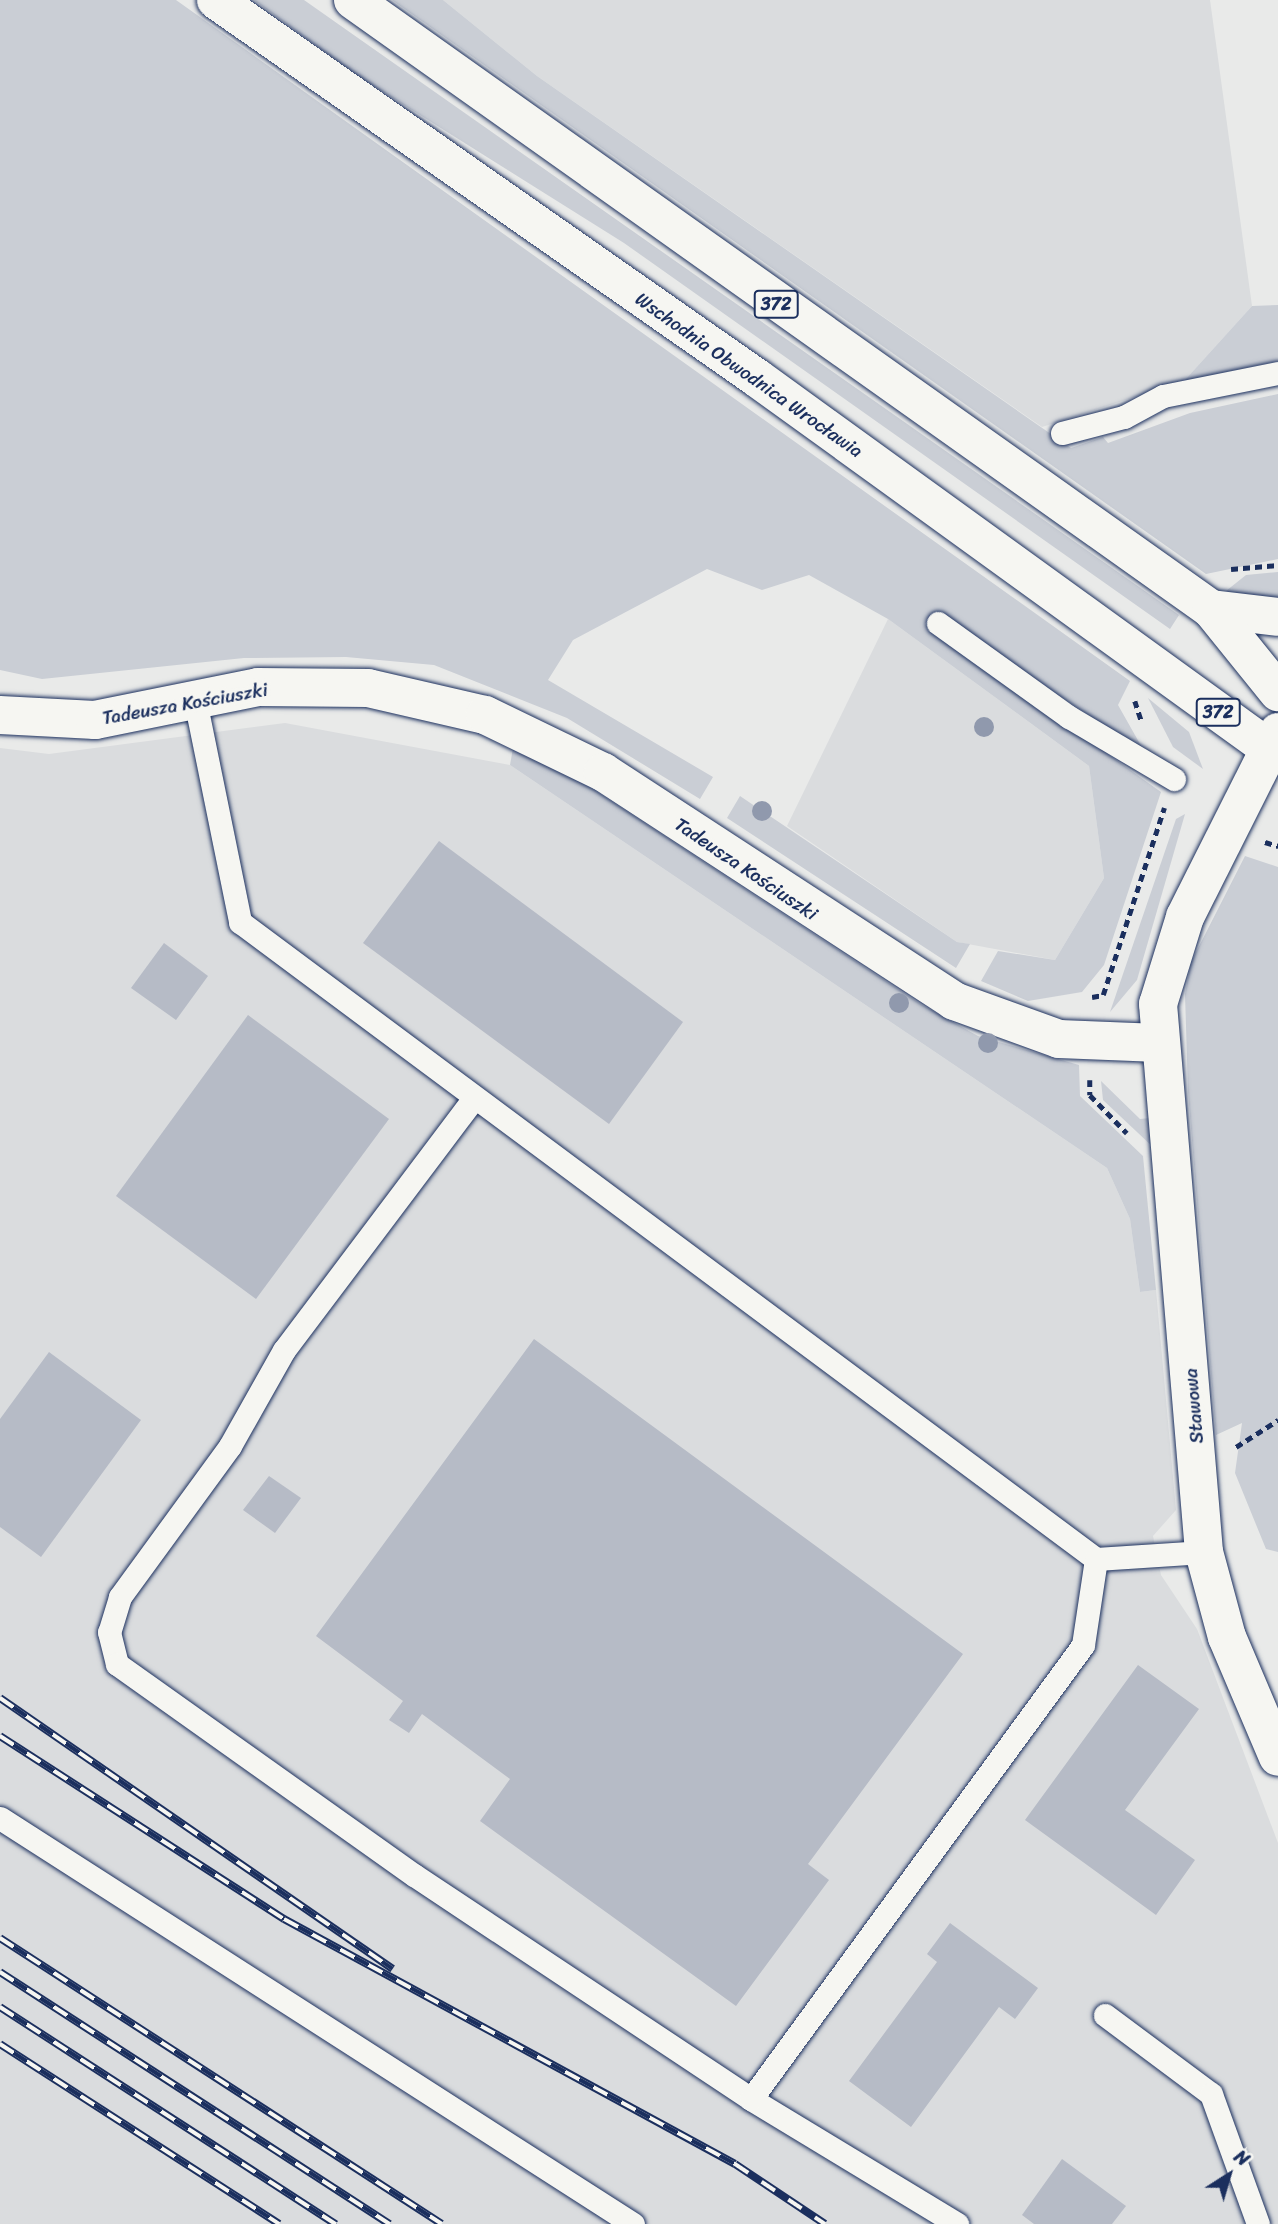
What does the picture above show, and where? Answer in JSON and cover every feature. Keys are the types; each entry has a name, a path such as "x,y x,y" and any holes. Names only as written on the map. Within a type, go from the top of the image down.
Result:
{"main road":[{"name":"Wschodnia Obwodnica Wrocławia","path":"216,0 757,378 1275,745"},
{"name":"372","path":"353,0 1211,609 1278,692"},
{"path":"1211,609 1278,617"},
{"name":"Tadeusza Kościuszki","path":"0,715 95,720 258,687 368,688 485,715 603,772 954,1002 1010,1027 1095,1044 1159,1043"},
{"path":"1159,1043 1164,976 1185,917 1275,745"},
{"name":"Stawowa","path":"1159,1043 1199,1461 1204,1552 1227,1637 1278,1757"}],"lane":[{"path":"1062,433 1125,416 1163,396 1278,373"},
{"path":"938,623 1069,717 1174,779"},
{"path":"195,700 240,922 1096,1559 1204,1552"},
{"path":"474,1098 284,1350 236,1436 120,1597 109,1632 114,1655 143,1689 751,2099 957,2224"},
{"path":"751,2099 1083,1645 1096,1559"},
{"path":"0,1818 633,2224"},
{"path":"1105,2015 1211,2094 1258,2224"}],"path":[{"path":"1095,1044 1108,974 1174,779"},
{"path":"1265,842 1278,846"},
{"path":"1199,1461 1229,1452 1278,1420"}],"shaded area":[{"path":"0,0 176,0 1130,681 1118,705 1144,751 934,614 925,624 1161,792 1104,965 1082,992 1028,1001 981,981 998,951 1055,960 1104,878 1089,766 888,619 809,575 762,590 707,569 573,640 548,680 713,777 700,799 567,718 434,665 346,657 244,658 42,679 0,670"},
{"path":"254,0 304,0 1179,615 1170,629 624,243 358,76"},
{"path":"392,0 443,0 537,76 1071,448 1103,437 1108,443 1190,413 1278,394 1278,559 1206,574"},
{"path":"443,0 1210,0 1252,306 1184,381 1042,427 537,76"},
{"path":"1278,305 1278,361 1184,381 1252,306"},
{"path":"1278,572 1278,608 1248,607 1226,591 1246,575"},
{"path":"888,619 1089,766 1104,878 1055,960 957,942 787,826"},
{"path":"1148,698 1189,732 1203,769 1173,747"},
{"path":"285,723 510,765 1107,1168 1130,1219 1140,1292 1156,1290 1176,1510 1153,1536 1161,1575 1197,1629 1278,1843 1278,2224 0,2224 0,748 49,754"},
{"path":"513,748 585,784 922,1005 978,1036 1079,1065 1080,1096 1143,1156 1156,1290 1140,1292 1130,1219 1107,1168 510,765"},
{"path":"740,796 957,942 970,944 956,968 727,818"},
{"path":"1185,814 1137,980 1110,1012 1176,819"},
{"path":"1245,856 1278,867 1278,1552 1266,1549 1235,1473 1242,1423 1216,1435 1188,1091 1185,994 1191,962"},
{"path":"1101,1081 1140,1119 1150,1118 1154,1148 1103,1100"}],"building":[{"path":"439,841 683,1022 609,1124 363,943"},
{"path":"164,943 208,976 176,1020 131,988"},
{"path":"248,1015 389,1119 256,1299 116,1196"},
{"path":"534,1339 963,1654 808,1864 829,1880 736,2006 480,1821 510,1779 422,1714 409,1733 389,1720 403,1701 316,1636"},
{"path":"49,1352 141,1420 41,1557 0,1527 0,1419"},
{"path":"269,1476 301,1498 275,1533 243,1510"},
{"path":"1138,1665 1199,1709 1125,1810 1195,1860 1156,1915 1025,1820"},
{"path":"950,1923 1038,1988 1015,2019 999,2007 911,2127 849,2081 937,1962 927,1954"},
{"path":"1062,2159 1126,2206 1112,2224 1034,2224 1022,2215"}],"railway":[{"path":"0,1698 393,1969"},
{"path":"0,1736 284,1919 735,2164 825,2224"},
{"path":"0,1938 442,2224"},
{"path":"0,1972 390,2224"},
{"path":"0,2007 336,2224"},
{"path":"0,2044 279,2224"}]}
